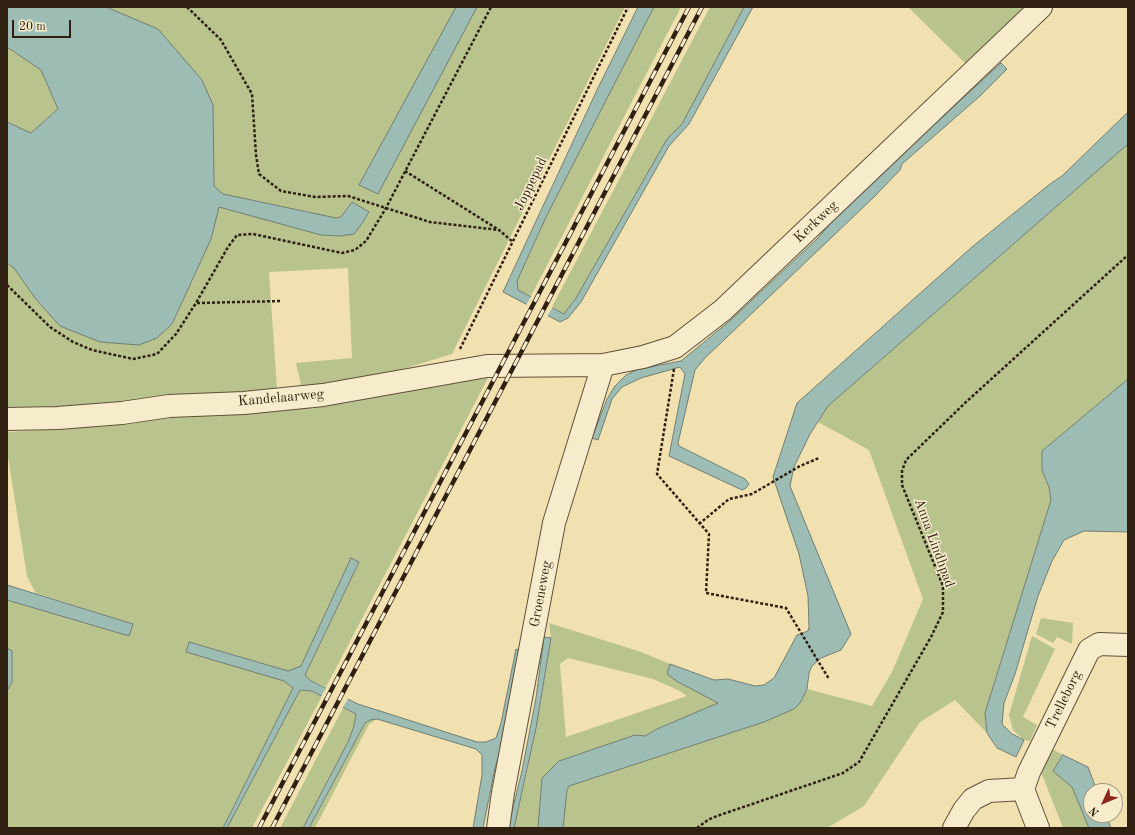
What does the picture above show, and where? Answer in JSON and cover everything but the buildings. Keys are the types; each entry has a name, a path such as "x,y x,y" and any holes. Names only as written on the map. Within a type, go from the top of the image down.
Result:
{"street":[{"name":"Kerkweg","path":"554,365 603,365 642,357 674,347 722,310 1041,7"},
{"name":"Kandelaarweg","path":"7,419 58,418 122,413 169,406 244,403 323,395 471,368 501,365 554,365"},
{"name":"Groeneweg","path":"498,828 503,793 554,523 603,365"},
{"name":"Trelleborg","path":"1023,789 1032,766 1089,650 1099,644 1128,645"},
{"path":"954,828 964,810 974,799 989,790 1023,789 1038,828"}],"path":[{"path":"187,7 221,40 252,94 256,155 259,174 281,191 315,197 348,196 430,222 499,230"},
{"path":"7,285 50,327 73,342 92,350 133,360 157,354 176,334 196,303 228,247 237,235 253,234 342,253 355,250 366,241 386,208 491,7"},
{"name":"Joppepad","path":"471,368 459,350 628,7"},
{"path":"406,171 499,230 513,242"},
{"name":"Anna Lindhpad","path":"697,828 708,820 717,816 843,773 859,762 931,638 943,612 943,586 902,485 902,471 906,460 966,402 1128,256"},
{"path":"196,303 281,301"},
{"path":"674,347 673,376 657,474 709,534 706,594 786,608 829,679"},
{"path":"700,524 729,499 752,494 800,466 819,458"}],"green space":[{"path":"106,7 625,7 452,354 393,372 302,389 296,363 352,358 348,268 269,272 277,389 94,407 7,408 7,263 14,268 35,298 60,326 172,324 211,239 219,206 321,235 340,236 354,234 369,212 336,218 223,194 214,186 213,105 158,29"},
{"path":"654,7 681,7 531,296 518,290 517,281 546,217"},
{"path":"710,7 744,7 682,124 667,139 576,298 564,314 552,307"},
{"path":"908,7 1025,7 966,64"},
{"path":"7,47 41,70 58,109 31,133 7,122"},
{"path":"1128,144 1128,379 1042,451 1042,470 1049,487 1051,500 985,713 987,733 955,700 920,722 864,806 827,828 563,828 567,790 569,786 764,722 794,709 800,703 807,689 872,706 892,672 923,599 869,450 818,422 828,406"},
{"path":"488,378 326,687 311,681 305,675 359,562 351,559 301,666 288,671 189,642 284,681 293,688 223,828 7,828 7,691 12,682 12,651 7,648 7,600 129,636 133,624 36,593 27,576 7,451 7,432 109,426 156,419 290,409 407,388 465,379"},
{"path":"1041,618 1073,623 1072,644 1057,637 1053,643 1036,634"},
{"path":"549,623 641,652 670,664 667,674 678,682 719,703 657,729 645,736 635,735 559,761 542,778 538,828 514,828 527,772 551,638","holes":["568,658 653,679 680,691 687,696 566,737 560,664"]},
{"path":"1032,636 1055,649 1023,717 1037,725 1030,741 1024,740 1013,730 1009,715"},
{"path":"300,690 312,691 322,696 252,828 227,828"},
{"path":"343,708 356,714 354,726 348,742 303,828 280,828"},
{"path":"377,719 369,724 315,828 309,828 365,723 370,720"},
{"path":"1051,748 1063,755 1053,771 1072,786 1083,813 1083,823 1087,823 1089,828 1063,828 1041,772"}],"water":[{"path":"7,7 106,7 158,29 202,80 213,105 214,186 223,194 336,218 341,217 352,202 369,212 354,234 340,236 321,235 219,207 211,239 172,324 157,338 139,345 100,342 60,326 35,298 14,268 7,263 7,122 31,133 58,109 41,70 7,47"},
{"path":"456,7 477,7 378,194 359,185"},
{"path":"638,7 654,7 546,217 517,281 518,290 564,314 576,298 667,139 682,124 744,7 753,7 689,124 669,146 581,302 568,318 560,322 503,292 597,90"},
{"path":"1001,63 1007,69 980,96 902,164 900,170 873,198 705,358 695,370 678,443 679,446 745,479 749,484 746,488 742,490 669,456 685,374 680,367 641,378 622,387 612,399 598,440 592,438 607,399 615,386 626,375 639,369 681,361 731,320 818,238 836,217 891,164"},
{"path":"1128,112 1128,144 828,406 810,434 794,467 790,486 851,634 841,650 821,658 812,666 809,673 807,689 800,703 794,709 764,722 569,786 567,790 563,828 538,828 542,778 559,761 635,735 645,736 657,729 718,703 678,682 667,674 670,664 714,680 728,679 755,686 764,685 774,678 797,635 808,631 809,627 808,596 799,554 773,477 797,403 972,247 1062,176"},
{"path":"1128,379 1128,532 1084,531 1064,540 1052,561 1038,596 1015,674 1004,703 1002,724 1012,734 1024,740 1016,757 997,748 987,733 985,713 1051,500 1049,487 1042,470 1042,451"},
{"path":"351,558 359,562 305,675 311,681 358,704 477,742 486,742 496,738 501,723 516,649 521,651 504,737 495,768 483,828 473,828 482,775 482,755 476,749 377,719 370,720 365,723 309,828 303,828 348,742 354,726 356,714 312,691 300,690 227,828 223,828 293,688 284,681 186,652 189,642 288,671 301,666"},
{"path":"7,585 133,624 129,636 7,600"},
{"path":"544,637 551,638 536,728 514,828 508,828 522,771 536,698"},
{"path":"7,648 12,651 12,682 7,691"},
{"path":"1063,755 1088,767 1094,783 1083,783 1083,814 1072,787 1053,771"},
{"path":"1087,823 1109,823 1111,828 1089,828"}],"pier":[{"path":"532,295 553,306 547,317 526,305"},
{"path":"327,686 349,697 342,709 321,697"}],"railway":[{"path":"259,828 689,7"},
{"path":"272,828 702,7"}]}
